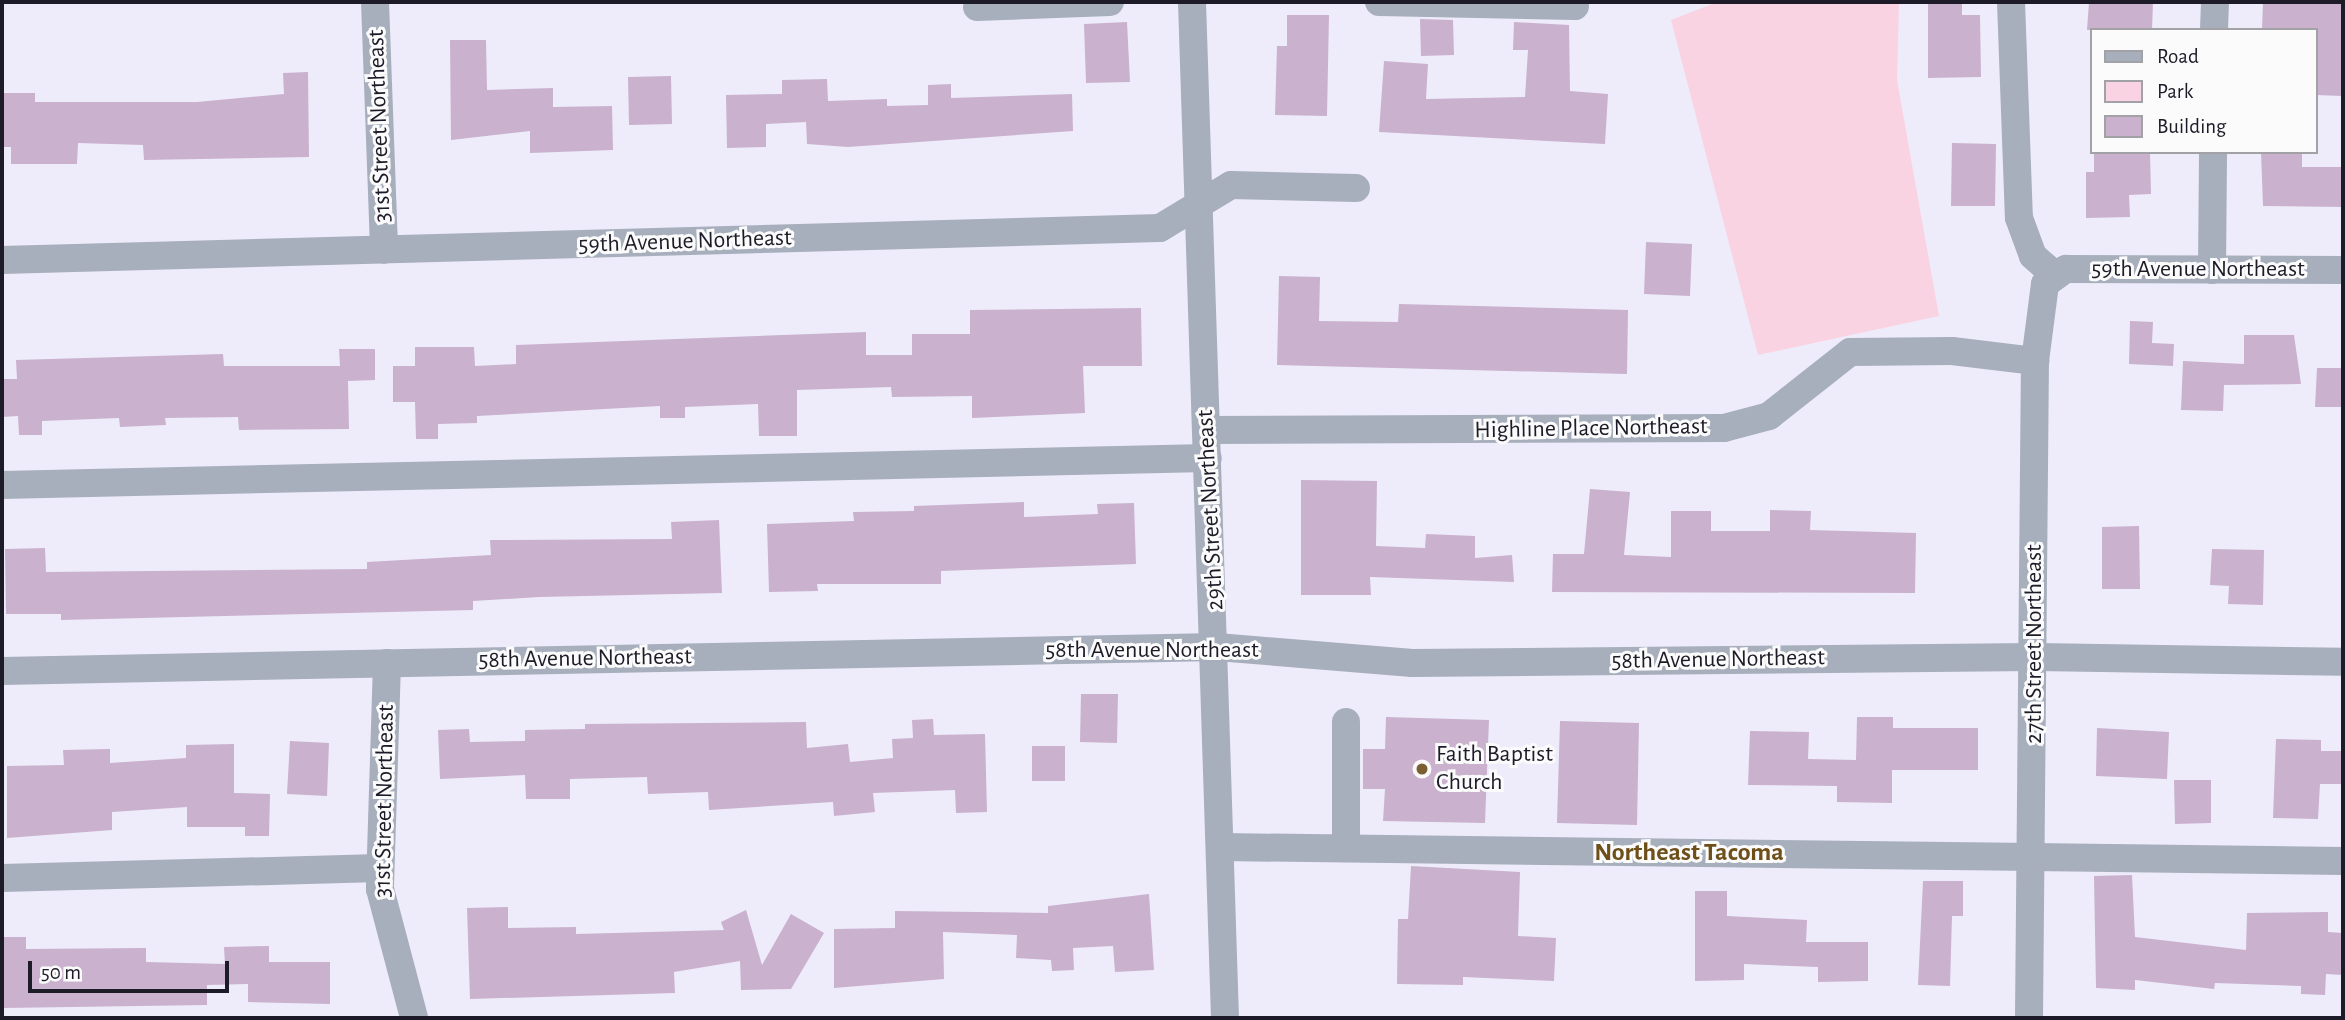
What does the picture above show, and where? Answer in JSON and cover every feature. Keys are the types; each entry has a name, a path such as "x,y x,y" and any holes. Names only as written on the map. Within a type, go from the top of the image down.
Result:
{"street":[{"name":"31st Street Northeast","path":"375,2 384,250"},
{"path":"977,8 1110,2"},
{"name":"29th Street Northeast","path":"1192,2 1197,211 1217,647 1225,1018"},
{"path":"1379,2 1575,6"},
{"path":"2011,2 2017,208 2033,256 2055,275"},
{"path":"2214,28 2215,2"},
{"path":"2212,270 2213,154"},
{"name":"59th Avenue Northeast","path":"2,260 1160,228 1197,211 1231,185 1356,188"},
{"name":"59th Avenue Northeast","path":"2055,275 2066,269 2343,270"},
{"name":"27th Street Northeast","path":"2029,1018 2037,657 2035,361 2041,298 2055,275"},
{"name":"Highline Place Northeast","path":"1207,430 1724,428 1769,415 1850,352 1952,351 2035,361"},
{"path":"2,485 1208,458"},
{"name":"58th Avenue Northeast","path":"2,671 1217,647 1412,663 2037,657 2343,662"},
{"name":"31st Street Northeast","path":"387,663 380,868 391,946 414,1018"},
{"path":"1346,722 1346,848"},
{"path":"1222,847 2343,862"},
{"path":"2,878 380,868"}],"green space":[{"path":"1717,2 1899,2 1897,80 1939,316 1758,355 1671,20"}],"building":[{"path":"1928,2 1962,2 1962,15 1980,15 1981,77 1928,78"},
{"path":"2089,2 2153,2 2152,28 2087,30"},
{"path":"2263,2 2343,2 2343,96 2317,95 2317,28 2262,28"},
{"path":"1287,15 1329,15 1327,116 1275,115 1277,46 1287,46"},
{"path":"1420,19 1453,20 1454,55 1421,56"},
{"path":"1127,22 1130,82 1086,83 1084,24"},
{"path":"1514,22 1569,25 1570,91 1608,94 1605,144 1379,132 1384,61 1428,64 1426,99 1525,97 1528,50 1513,50"},
{"path":"450,40 486,40 487,90 553,88 553,107 612,106 613,150 530,153 530,131 451,140"},
{"path":"308,72 309,157 144,160 143,145 78,143 77,164 11,164 11,147 2,147 2,93 35,93 35,102 197,102 284,94 283,73"},
{"path":"671,76 672,124 629,125 628,77"},
{"path":"827,79 828,101 887,99 887,106 928,105 928,85 951,84 951,98 1072,94 1073,131 848,147 807,144 806,122 766,124 766,147 727,148 726,95 782,94 782,80"},
{"path":"1952,143 1996,144 1995,206 1951,206"},
{"path":"2094,154 2150,154 2151,194 2129,195 2130,217 2086,218 2086,172 2094,172"},
{"path":"2261,154 2302,154 2302,167 2343,167 2343,207 2263,206"},
{"path":"1646,242 1692,244 1690,296 1644,294"},
{"path":"1279,276 1320,277 1319,321 1398,322 1399,304 1628,310 1627,374 1277,365"},
{"path":"1141,308 1142,366 1083,366 1085,413 972,418 972,396 892,397 891,387 797,390 797,436 759,436 758,404 685,407 685,418 660,418 660,406 477,416 477,423 438,424 438,439 416,439 415,402 393,402 393,366 415,366 415,347 474,347 475,366 516,364 516,345 866,332 866,355 912,355 912,334 970,334 970,310"},
{"path":"2130,321 2153,322 2152,343 2174,344 2173,366 2129,364"},
{"path":"2244,335 2294,335 2301,384 2224,385 2223,411 2181,410 2183,361 2244,364"},
{"path":"339,349 375,349 375,380 348,381 349,429 239,430 238,417 165,418 166,425 120,427 119,418 42,421 42,435 19,435 18,416 2,417 2,379 17,379 16,360 223,354 224,366 340,366"},
{"path":"2317,368 2343,368 2343,407 2315,407"},
{"path":"1301,480 1377,481 1376,546 1425,548 1426,534 1475,536 1475,558 1512,555 1514,582 1370,577 1371,595 1301,595"},
{"path":"1590,489 1630,492 1624,555 1671,557 1671,511 1711,511 1711,531 1770,531 1770,510 1811,511 1810,530 1916,533 1915,593 1552,592 1553,554 1584,554"},
{"path":"1024,502 1024,517 1098,514 1097,504 1134,503 1136,564 941,571 941,584 817,584 818,591 769,592 767,524 854,521 853,512 914,511 914,506"},
{"path":"719,520 722,593 473,601 473,610 61,620 61,614 6,614 5,549 45,548 46,572 367,569 367,562 491,555 490,540 672,539 671,522"},
{"path":"2139,526 2140,589 2102,589 2102,527"},
{"path":"2212,549 2264,550 2263,605 2228,604 2229,586 2210,585"},
{"path":"1081,694 1118,694 1117,743 1080,742"},
{"name":"Faith Baptist Church","path":"1386,717 1489,720 1485,823 1383,821 1385,789 1363,789 1363,749 1385,749"},
{"path":"1857,717 1893,717 1893,728 1978,728 1978,770 1892,770 1892,803 1837,802 1837,786 1748,785 1750,731 1809,732 1808,759 1856,760"},
{"path":"933,719 934,735 985,734 987,812 956,813 955,790 873,793 875,812 834,816 833,802 709,810 708,792 648,794 647,777 570,779 570,799 526,799 525,775 440,779 438,730 469,729 470,742 525,741 525,730 585,729 585,724 806,722 807,748 848,744 850,762 893,758 892,739 913,738 912,720"},
{"path":"1560,721 1639,723 1637,825 1557,823"},
{"path":"2097,728 2169,732 2167,779 2096,776"},
{"path":"2276,739 2321,740 2321,751 2343,751 2343,784 2320,784 2318,819 2273,818"},
{"path":"290,741 329,743 327,796 287,794"},
{"path":"234,744 234,793 270,794 269,836 245,836 245,827 187,827 187,807 112,812 112,830 7,838 7,766 64,765 63,750 110,749 110,763 186,758 186,745"},
{"path":"1032,746 1065,746 1065,781 1032,781"},
{"path":"2174,780 2211,780 2211,823 2175,824"},
{"path":"1411,866 1520,872 1518,936 1556,938 1554,981 1463,977 1463,985 1397,984 1398,919 1408,919"},
{"path":"2132,875 2135,937 2246,950 2247,913 2328,912 2328,932 2343,933 2343,975 2326,974 2325,995 2301,994 2301,986 2215,983 2214,989 2135,980 2135,990 2096,988 2094,876"},
{"path":"1923,881 1963,881 1963,916 1952,916 1950,986 1918,985"},
{"path":"1695,891 1727,891 1727,916 1807,920 1806,942 1868,942 1868,981 1818,982 1818,967 1744,964 1744,980 1695,981"},
{"path":"1149,894 1154,970 1115,972 1113,946 1073,948 1074,970 1052,971 1051,960 1016,958 1017,935 943,932 944,979 834,988 834,929 895,928 895,911 1048,913 1048,906"},
{"path":"508,907 508,928 576,927 576,934 724,930 721,922 746,910 762,965 791,914 824,933 791,989 741,990 740,961 674,972 675,993 470,999 467,908"},
{"path":"2,937 26,937 26,949 146,948 146,962 225,964 224,947 269,946 269,962 330,962 330,1004 248,1002 248,984 207,985 207,1005 3,1008"}],"place":[{"name":"Faith Baptist Church","path":"1422,769"}],"district":[{"name":"Northeast Tacoma","path":"1689,853"}]}
